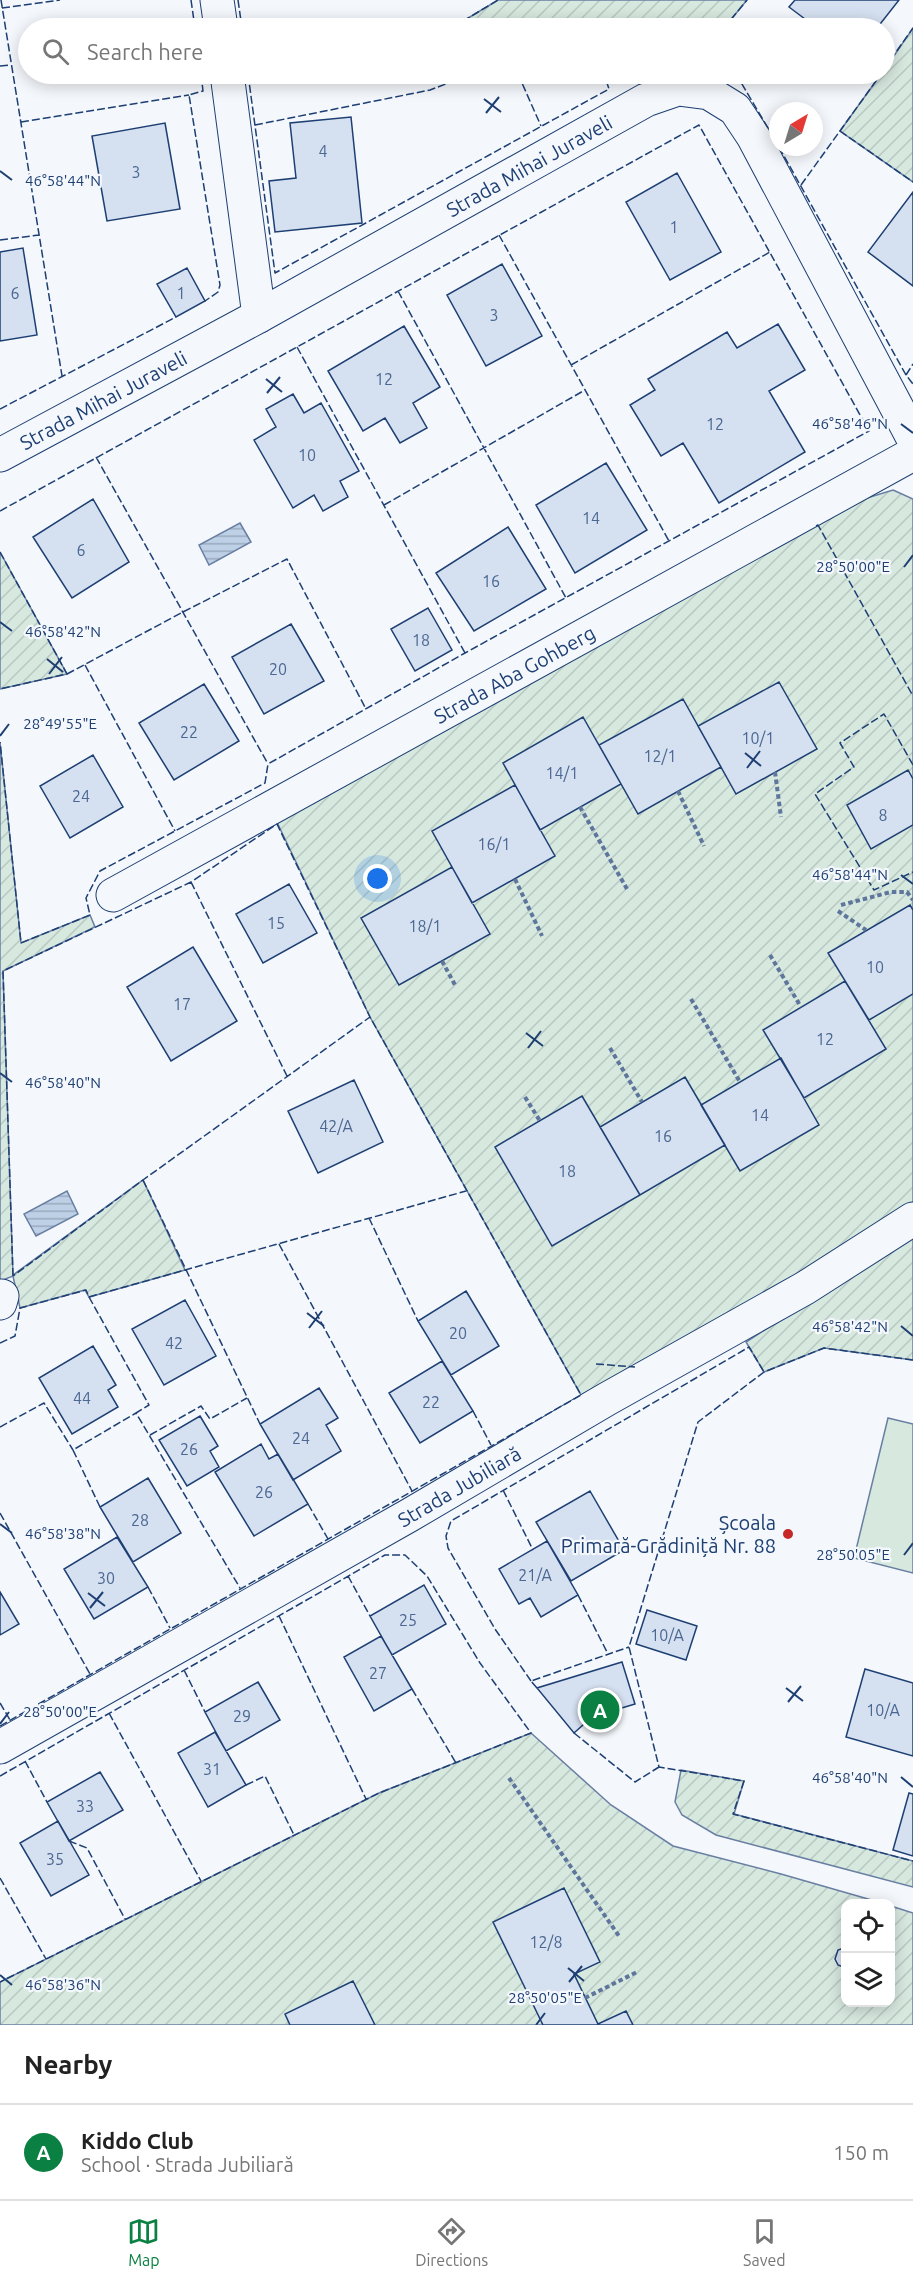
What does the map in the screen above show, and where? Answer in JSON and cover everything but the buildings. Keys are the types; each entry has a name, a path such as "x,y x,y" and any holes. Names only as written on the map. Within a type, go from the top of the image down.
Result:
{"street":[{"path":"217,0 220,18"},
{"path":"228,84 259,316"},
{"name":"Strada Mihai Juraveli","path":"0,455 259,316 646,100 678,89 709,93 735,109 753,136 913,438"},
{"name":"Strada Aba Gohberg","path":"113,895 913,454"},
{"name":"Strada Jubiliară","path":"0,1747 805,1288 913,1219"}],"path":[{"path":"776,772 781,818"},
{"path":"678,791 704,846"},
{"path":"580,807 627,889"},
{"path":"514,879 542,936"},
{"path":"841,905 891,892 907,892 913,900"},
{"path":"838,911 867,930"},
{"path":"770,955 801,1007"},
{"path":"442,961 455,985"},
{"path":"691,999 740,1082"},
{"path":"610,1048 642,1102"},
{"path":"525,1097 540,1121"},
{"path":"509,1778 619,1936"},
{"path":"585,1998 637,1972"}],"shaded area":[{"path":"498,0 747,0 732,18 468,18"},
{"path":"913,28 913,182 840,131 874,84 895,84 895,54"},
{"path":"893,490 913,499 913,1202 758,1299 581,1395 370,1017 275,818 867,498"},
{"path":"0,552 67,674 0,689"},
{"path":"0,742 21,943 90,915 95,927 3,971 13,1275 143,1180 185,1270 89,1297 85,1290 20,1308 13,1276 0,1281"},
{"path":"913,1234 913,1360 824,1348 764,1372 746,1342"},
{"path":"888,1418 913,1424 913,1573 854,1558"},
{"path":"531,1733 611,1805 673,1846 868,1899 841,1899 841,2007 895,2007 895,1907 913,1913 913,2025 0,2025 0,1982 379,1793"},
{"path":"681,1770 744,1781 734,1814 913,1861 913,1887 716,1835 682,1815 675,1802"}],"water":[{"path":"240,523 251,542 209,565 199,545"},
{"path":"67,1191 78,1214 36,1236 24,1214"}],"fence":[{"path":"1,0 62,376"},
{"path":"2,8 60,0"},
{"path":"191,0 194,18"},
{"path":"238,0 241,18"},
{"path":"468,18 498,0"},
{"path":"732,18 747,0"},
{"path":"895,53 913,28"},
{"path":"0,66 11,65"},
{"path":"202,84 203,91 189,95 220,285 218,292 205,301"},
{"path":"249,84 275,273 609,89 607,84"},
{"path":"255,125 430,90 446,84"},
{"path":"522,84 541,126"},
{"path":"742,84 769,130"},
{"path":"801,185 874,84"},
{"path":"21,122 189,95"},
{"path":"0,511 699,125 869,431 268,764 265,783 100,871 86,898 90,915 21,943 0,742"},
{"path":"840,131 913,182"},
{"path":"784,156 913,384"},
{"path":"0,240 39,235"},
{"path":"499,235 669,541"},
{"path":"571,365 770,252"},
{"path":"398,291 566,598"},
{"path":"0,409 176,317"},
{"path":"297,347 465,653"},
{"path":"906,375 913,364"},
{"path":"384,505 585,390"},
{"path":"96,457 268,764"},
{"path":"816,526 818,525 913,696"},
{"path":"0,552 67,674 0,689"},
{"path":"67,674 287,559 366,709"},
{"path":"85,665 175,831"},
{"path":"913,765 884,714 840,743 854,767 815,794 874,890 913,872"},
{"path":"13,1276 3,971 191,882 277,824 370,1017"},
{"path":"191,882 287,1076"},
{"path":"0,1726 581,1395 370,1017 13,1276"},
{"path":"143,1180 260,1424"},
{"path":"0,1343 15,1336 20,1308 86,1290 89,1297 466,1191"},
{"path":"369,1218 418,1321"},
{"path":"279,1244 412,1491"},
{"path":"89,1297 149,1405 136,1413 240,1588"},
{"path":"531,1681 495,1629 448,1548 446,1536 451,1521 749,1347 764,1372"},
{"path":"913,1360 824,1348 764,1372 698,1422 629,1647 659,1767 744,1781 733,1814 913,1861"},
{"path":"596,1364 635,1367"},
{"path":"150,1435 201,1406 210,1419 247,1398"},
{"path":"0,1427 44,1403 73,1450"},
{"path":"473,1411 491,1445"},
{"path":"100,1507 73,1450 136,1413"},
{"path":"503,1490 533,1550"},
{"path":"308,1504 328,1539"},
{"path":"0,1513 90,1674"},
{"path":"0,1776 385,1555 405,1555 427,1576 480,1663 531,1733 379,1793 0,1982"},
{"path":"348,1576 370,1616"},
{"path":"148,1587 170,1628"},
{"path":"578,1595 608,1654"},
{"path":"279,1616 366,1799"},
{"path":"537,1688 531,1681 629,1647"},
{"path":"184,1670 205,1712"},
{"path":"412,1689 456,1763"},
{"path":"0,1703 10,1720"},
{"path":"109,1713 201,1881"},
{"path":"574,1733 635,1782 659,1767"},
{"path":"25,1761 47,1802"},
{"path":"246,1785 265,1776 294,1835"},
{"path":"69,1841 87,1848 125,1919"},
{"path":"0,1878 46,1959"}],"place":[{"name":"Școala Primară-Grădiniță Nr. 88","path":"788,1534"},
{"name":"Kiddo Club","path":"600,1710"}]}
